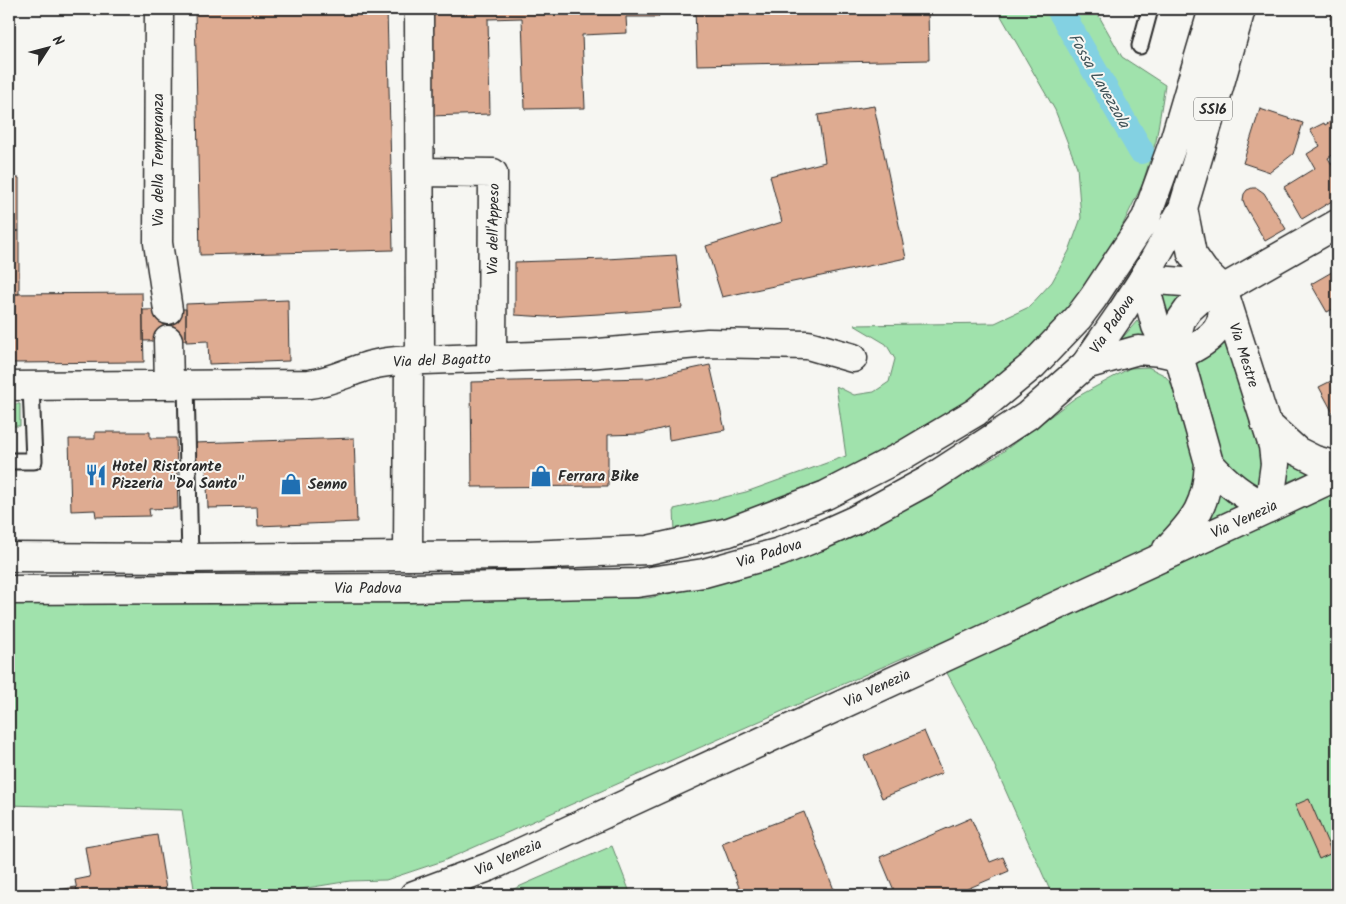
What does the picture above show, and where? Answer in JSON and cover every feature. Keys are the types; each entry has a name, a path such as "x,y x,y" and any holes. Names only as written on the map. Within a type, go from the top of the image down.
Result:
{"street":[{"name":"Via della Temperanza","path":"159,9 158,243 168,310"},
{"path":"409,588 408,556 420,172 419,9"},
{"name":"Via Padova","path":"9,557 190,558 527,555 648,550 729,532 826,495 902,456 976,412 1033,365 1078,318 1146,218 1175,138 1213,9"},
{"name":"Via Padova","path":"9,590 409,588 637,583 704,573 780,552 855,520 927,481 1027,416 1085,365 1143,279 1183,208 1220,87 1241,9"},
{"name":"Via dell'Appeso","path":"420,172 493,173 492,358"},
{"name":"Via Mestre","path":"1183,208 1192,254 1204,271 1223,289 1273,446 1275,464 1269,508"},
{"path":"1158,558 1183,533 1197,515 1208,484 1209,462 1179,356 1178,331 1181,320 1188,310 1202,297 1223,289 1337,224"},
{"path":"1116,262 1143,279 1197,283 1223,289"},
{"path":"1143,279 1156,326 1162,338 1179,356"},
{"path":"168,340 178,385"},
{"name":"Via del Bagatto","path":"20,386 309,384 323,382 377,364 397,361 588,354 708,343 808,345 853,358"},
{"path":"1085,365 1138,350 1179,356"},
{"path":"1265,422 1297,451 1315,460 1337,466"},
{"path":"1209,462 1236,489 1251,500 1269,508"},
{"name":"Via Venezia","path":"423,894 489,867 1337,476"},
{"path":"648,550 652,581"}],"lane":[{"path":"1140,46 1150,9"},
{"path":"178,385 190,513 190,558"},
{"name":"Via del Bagatto","path":"9,461 34,461 20,386"}],"green space":[{"path":"997,9 1095,9 1122,57 1165,85 1156,141 1142,185 1114,243 1069,309 1018,365 954,414 874,461 728,522 675,532 674,509 746,492 846,456 836,386 854,395 874,392 889,382 895,359 886,344 854,325 995,323 1029,307 1052,282 1069,251 1081,218 1077,167 1055,110"},
{"path":"1155,292 1191,294 1170,327"},
{"path":"1137,321 1152,343 1118,343"},
{"path":"1229,328 1267,456 1262,497 1239,479 1233,468 1217,454 1191,358"},
{"path":"1148,367 1164,375 1177,389 1187,410 1201,487 1166,536 1148,549 1337,483 1337,895 1052,895 984,742 932,645 443,861 386,880 350,881 264,895 195,895 182,810 9,805 9,602 648,598 735,580 807,557 854,536 997,456 1075,398 1130,368"},
{"path":"9,404 20,404 20,426 9,426"},
{"path":"1279,444 1324,467 1282,484"},
{"path":"1213,477 1246,505 1196,526"},
{"path":"612,846 631,895 500,895"}],"building":[{"path":"195,9 387,9 393,250 200,255"},
{"path":"428,9 659,9 659,17 626,17 627,33 582,35 585,108 525,109 522,18 488,19 490,114 430,116"},
{"path":"695,9 928,9 929,60 697,65"},
{"path":"1333,9 1337,9 1337,21 1330,19"},
{"path":"874,106 906,258 722,297 706,246 782,222 770,176 825,162 818,115"},
{"path":"1260,109 1303,123 1293,154 1270,172 1243,163"},
{"path":"1337,118 1337,135 1335,136 1337,152 1328,158 1337,173 1337,198 1302,219 1284,187 1315,168 1307,154 1320,146 1310,130 1324,123 1325,125"},
{"path":"9,178 19,178 19,231 9,231"},
{"path":"1257,188 1264,193 1286,229 1265,241 1243,200 1247,190"},
{"path":"9,231 19,231 19,294 9,294"},
{"path":"676,255 682,308 547,317 515,315 515,262"},
{"path":"1337,269 1337,307 1327,312 1311,284"},
{"path":"142,293 144,362 9,363 9,294"},
{"path":"288,300 289,361 209,364 208,341 186,342 186,304"},
{"path":"186,309 186,340 143,341 143,310"},
{"path":"710,365 725,430 669,440 668,427 641,434 608,435 608,486 472,487 471,382 649,378"},
{"path":"1337,378 1337,411 1333,413 1319,387"},
{"path":"95,432 150,432 150,438 176,438 178,508 149,509 150,516 96,517 95,510 71,511 69,439 95,439"},
{"path":"354,438 357,522 258,526 257,507 208,508 206,462 195,463 194,443"},
{"path":"924,731 942,773 882,798 864,756"},
{"path":"1309,799 1332,853 1319,859 1295,805"},
{"path":"804,812 836,895 742,895 722,843"},
{"path":"971,818 990,862 1003,857 1009,871 967,889 970,895 896,895 880,857"},
{"path":"9,822 13,846 9,847"},
{"path":"157,835 167,895 78,895 75,880 90,877 85,847"},
{"path":"76,887 78,895 30,895"}],"waterway":[{"name":"Fossa Lavezzola","path":"1059,9 1141,151"}],"place":[{"name":"Hotel Ristorante Pizzeria \"Da Santo\"","path":"96,475"},
{"name":"Ferrara Bike","path":"541,476"},
{"name":"Senno","path":"291,484"}]}
